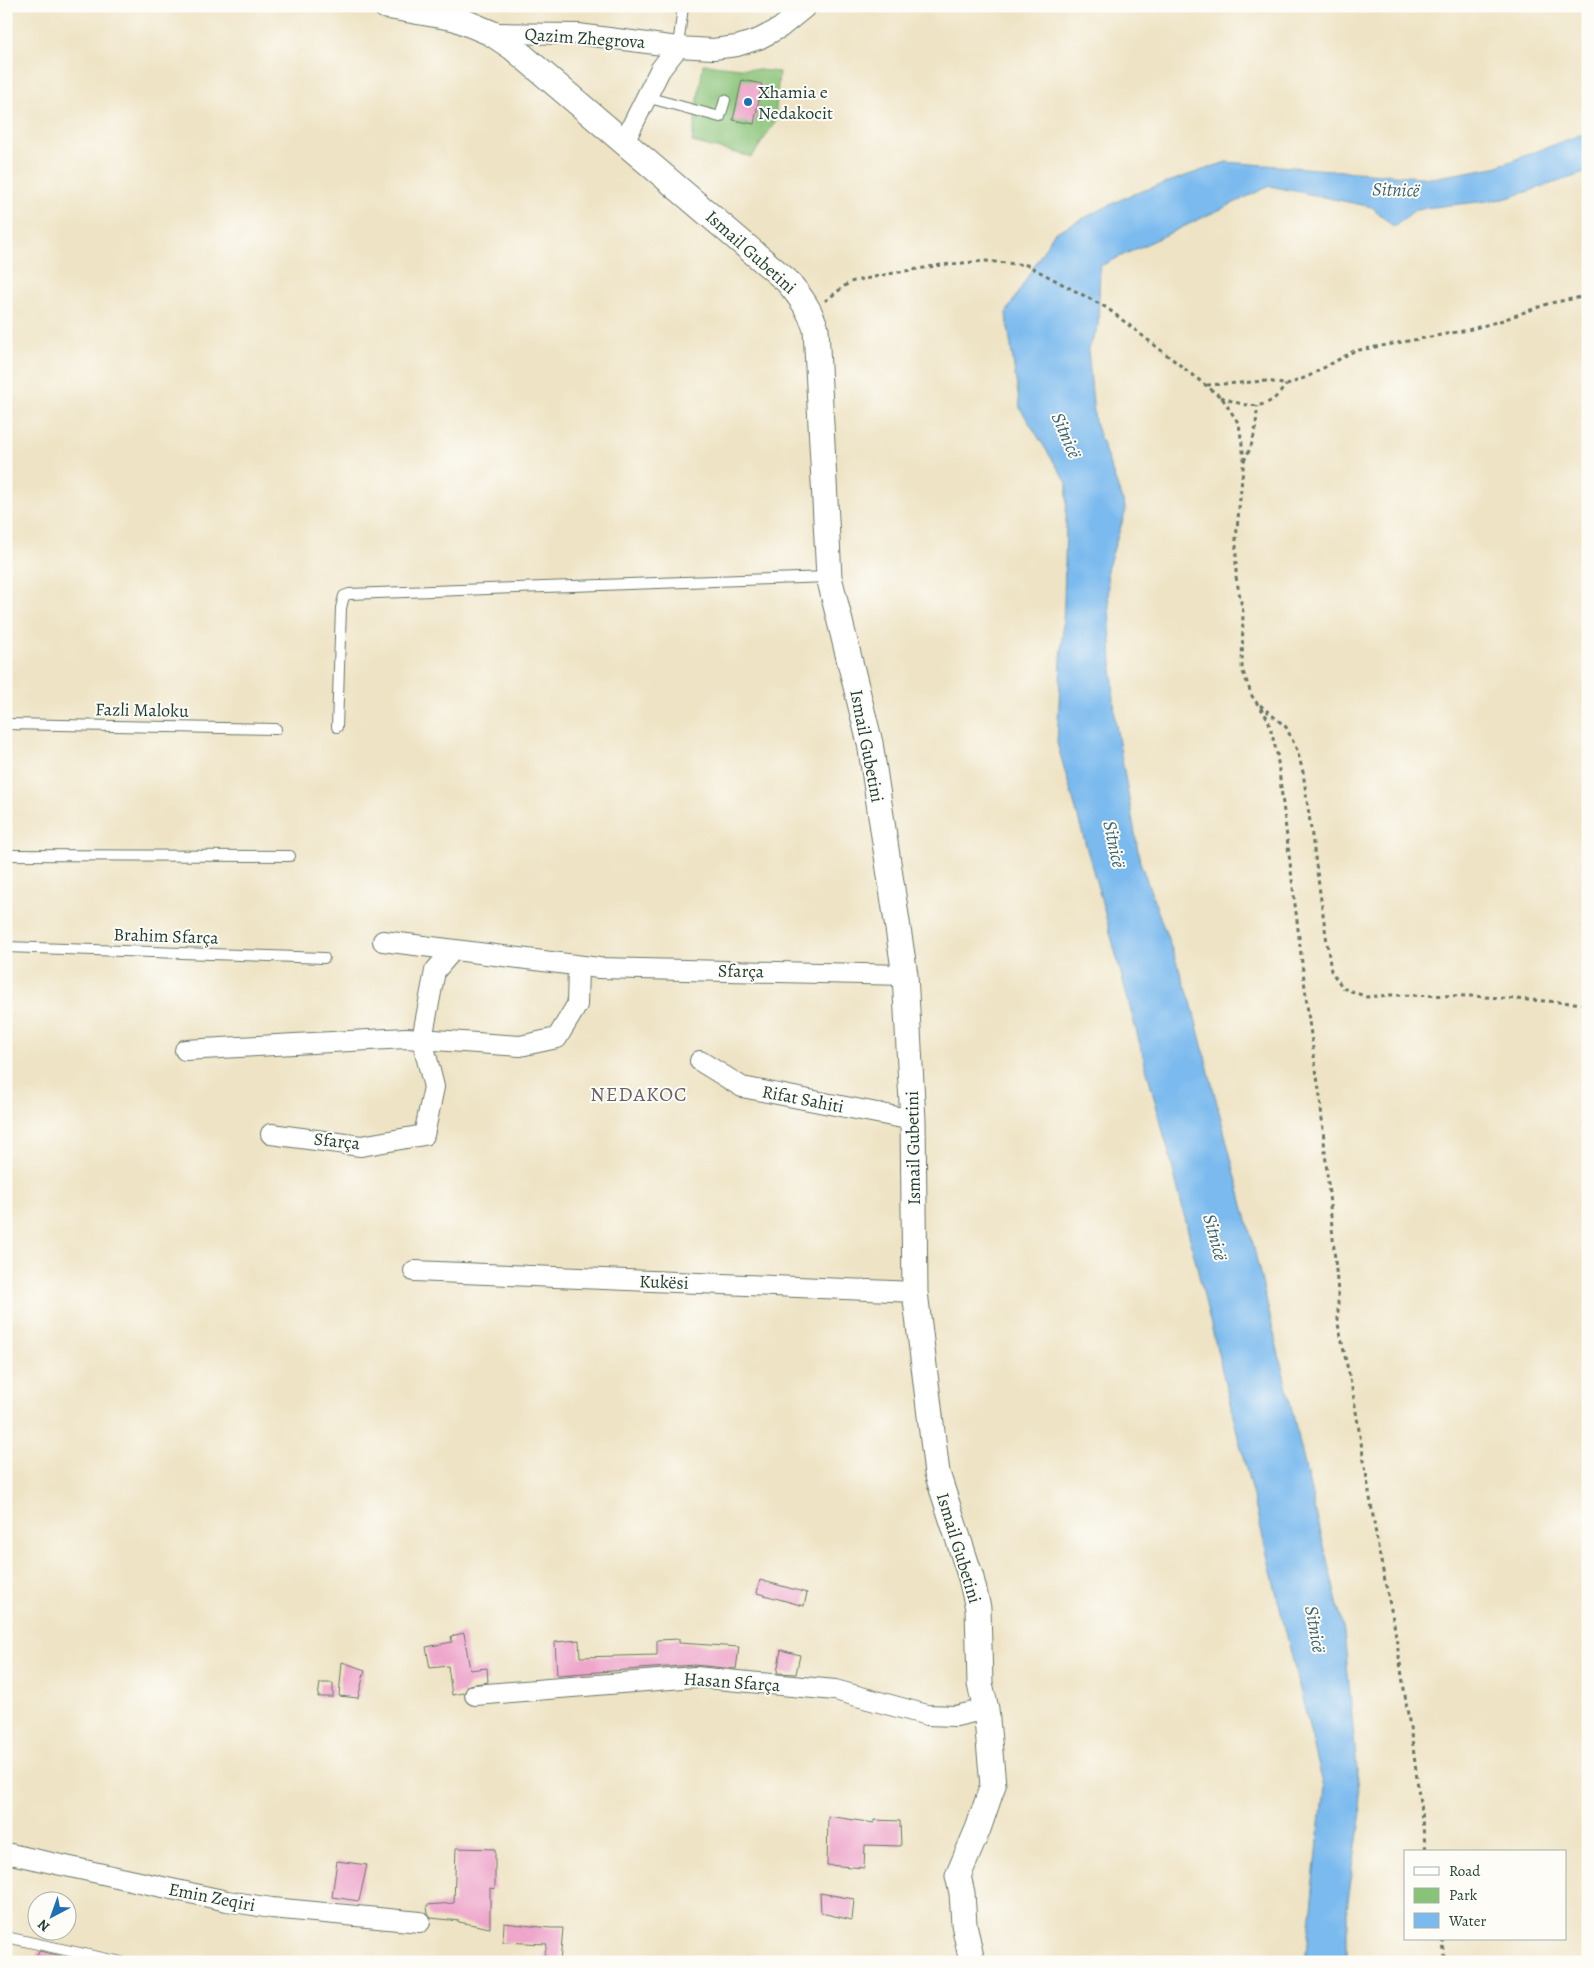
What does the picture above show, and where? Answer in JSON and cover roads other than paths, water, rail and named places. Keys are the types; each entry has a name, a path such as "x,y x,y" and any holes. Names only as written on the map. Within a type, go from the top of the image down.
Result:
{"street":[{"name":"Ismail Gubetini","path":"386,6 454,18 490,32 512,47 787,281 802,298 810,312 816,329 829,577 870,743 905,975 913,1120 915,1292 937,1473 978,1608 980,1684 986,1709 993,1785 978,1829 958,1876 962,1893 964,1924 972,1962"},
{"name":"Qazim Zhegrova","path":"490,32 578,34 678,47 713,49 737,46 759,39 780,28 807,6"},
{"path":"624,142 660,70 678,47"},
{"name":"Sfarça","path":"383,941 599,968 905,975"},
{"name":"Sfarça","path":"271,1134 360,1146 424,1136 434,1087 422,1040 435,971 454,950"},
{"path":"185,1050 406,1038 520,1046 557,1038 577,1005 578,966"},
{"name":"Rifat Sahiti","path":"700,1061 742,1086 913,1120"},
{"name":"Kukësi","path":"414,1271 915,1292"},
{"name":"Hasan Sfarça","path":"475,1695 695,1677 835,1690 926,1715 956,1716 986,1709"},
{"name":"Emin Zeqiri","path":"6,1853 227,1901 272,1908 420,1922"}],"lane":[{"path":"678,47 683,6"},
{"path":"646,97 720,117 725,100"},
{"path":"337,728 341,608 344,596 349,594 829,577"},
{"name":"Fazli Maloku","path":"6,724 276,729"},
{"path":"6,855 290,856"},
{"name":"Brahim Sfarça","path":"6,947 324,958"},
{"path":"6,1937 121,1962"}],"water":[{"name":"Sitnicë","path":"1588,132 1588,172 1504,199 1416,209 1394,227 1372,207 1270,186 1100,266 1098,326 1088,351 1095,423 1126,510 1107,570 1115,720 1140,862 1191,1002 1253,1244 1344,1632 1361,1812 1347,1908 1347,1962 1305,1962 1324,1788 1170,1157 1057,743 1064,602 1067,483 1020,408 1006,313 1054,233 1128,196 1226,162 1433,178 1495,167"}],"place":[{"name":"Xhamia e Nedakocit","path":"748,102"}],"district":[{"name":"NEDAKOC","path":"639,1094"}]}
